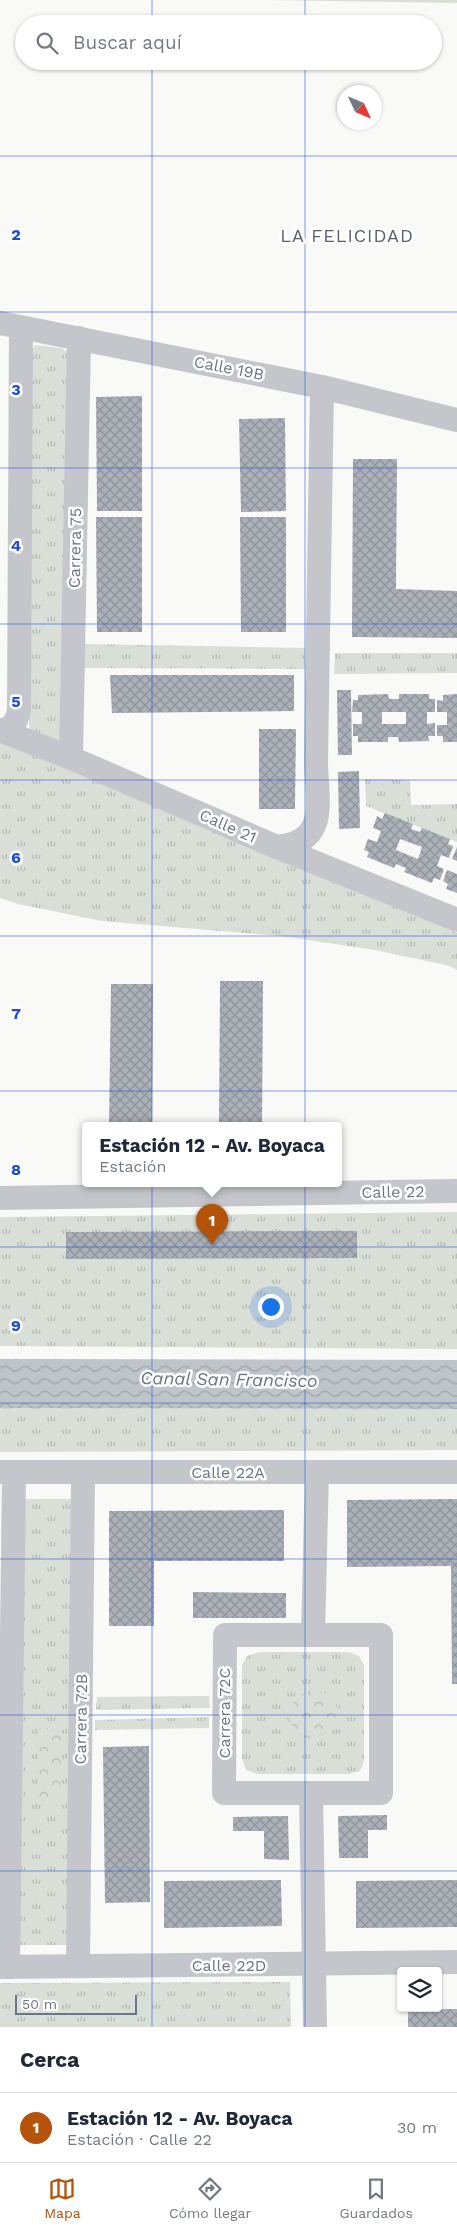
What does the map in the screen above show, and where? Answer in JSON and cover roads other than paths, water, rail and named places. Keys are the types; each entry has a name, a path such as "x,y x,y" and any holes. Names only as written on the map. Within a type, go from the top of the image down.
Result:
{"street":[{"name":"Calle 19B","path":"10,325 322,387 457,420"},
{"path":"1,730 14,724 18,718 19,710 10,325"},
{"name":"Carrera 75","path":"71,758 78,338"},
{"path":"277,847 292,846 304,839 317,821 316,763 322,387"},
{"name":"Calle 21","path":"1,730 71,758 277,847 457,920"},
{"name":"Calle 22","path":"0,1198 457,1191"},
{"path":"4,1967 7,1472"},
{"name":"Calle 22A","path":"7,1472 457,1472"},
{"path":"313,1635 317,1472"},
{"name":"Carrera 72B","path":"78,1966 83,1473"},
{"name":"Carrera 72C","path":"381,1634 381,1793 311,1793 224,1793 224,1635 381,1634"},
{"path":"311,1793 315,2027"},
{"name":"Calle 22D","path":"4,1967 457,1962"}],"water":[{"name":"Canal San Francisco","path":"0,1359 457,1360 457,1409 0,1408"}],"place":[{"name":"Estación 12 - Av. Boyaca","path":"212,1245"}],"district":[{"name":"LA FELICIDAD","path":"347,235"}]}
